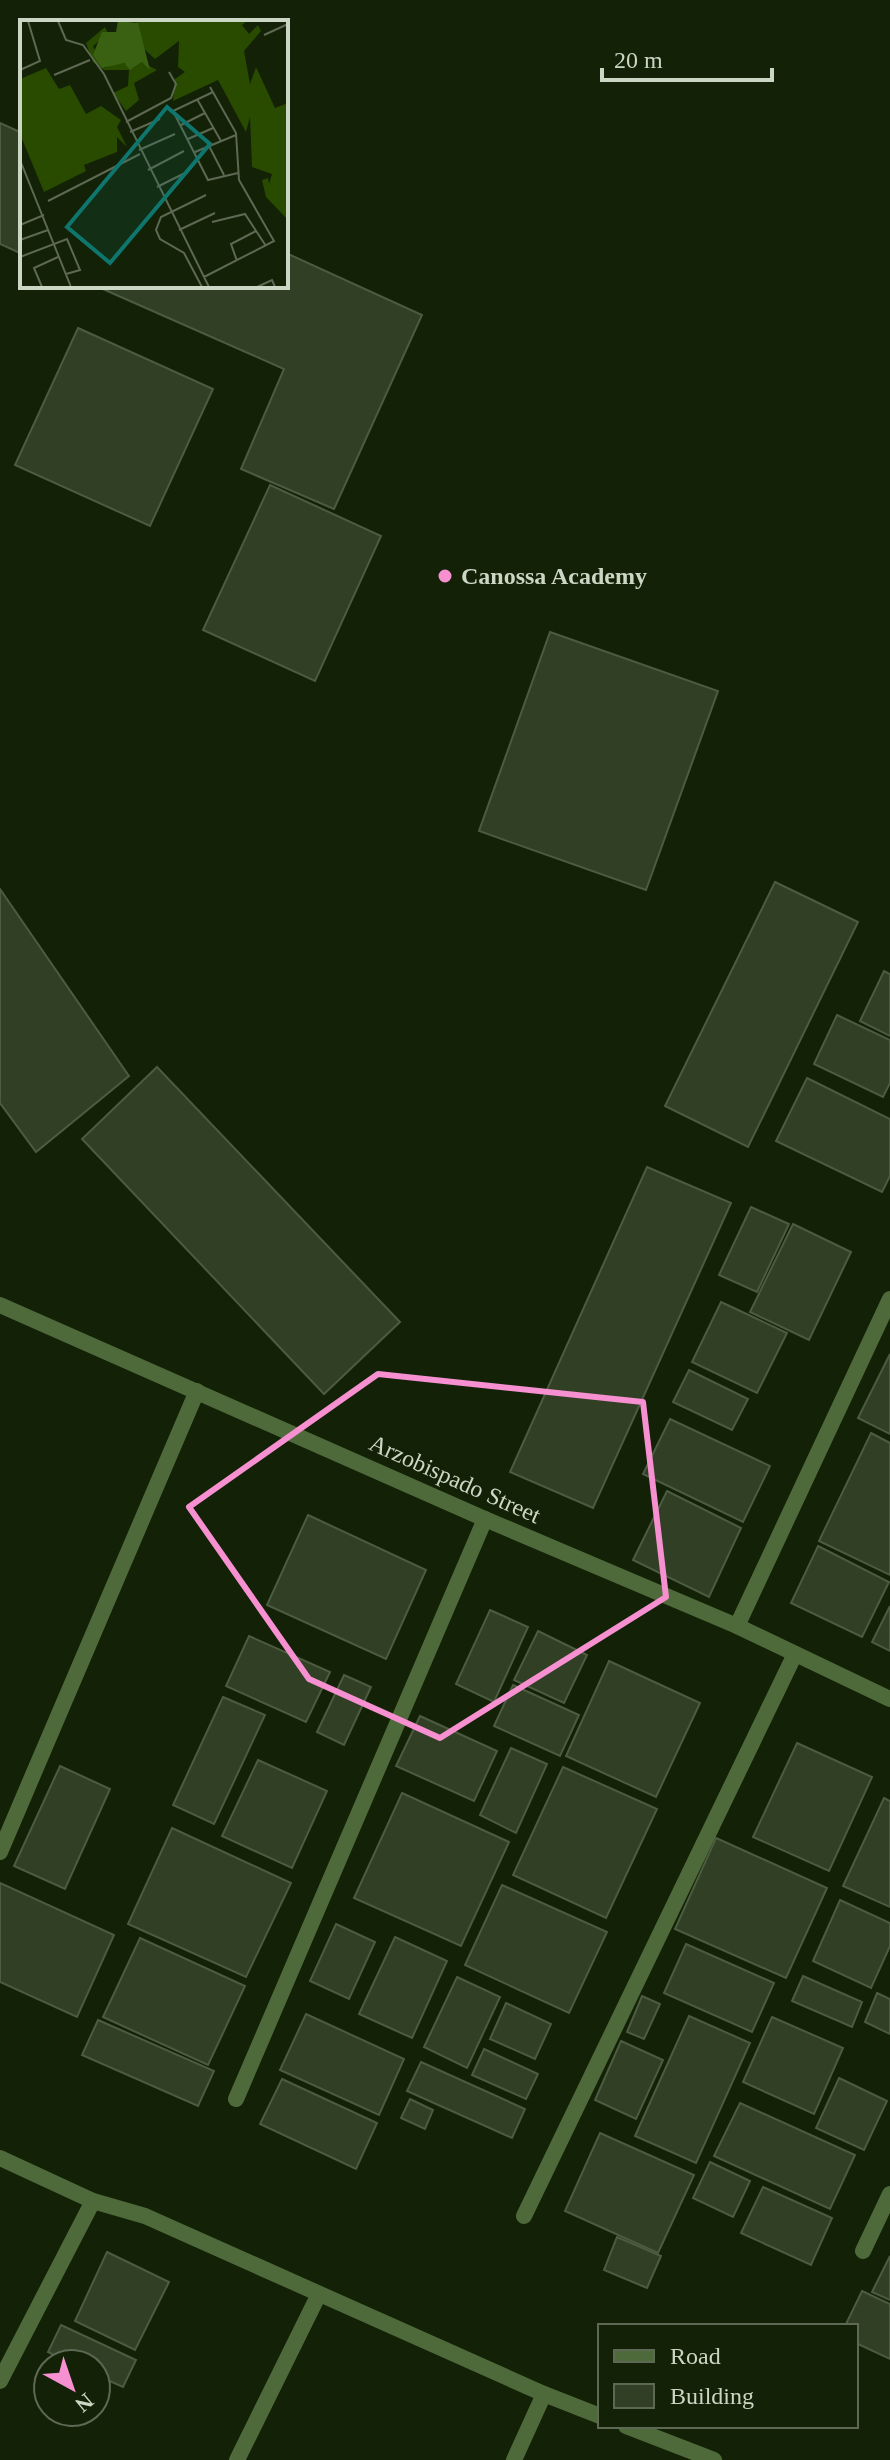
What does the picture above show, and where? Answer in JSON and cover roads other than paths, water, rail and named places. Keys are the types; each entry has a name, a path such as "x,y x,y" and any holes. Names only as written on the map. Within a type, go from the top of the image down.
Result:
{"street":[{"path":"737,1626 890,1299"},
{"name":"Arzobispado Street","path":"0,1305 485,1519 737,1626 890,1699"},
{"path":"0,1852 197,1391"},
{"path":"236,2099 485,1519"},
{"path":"524,2216 795,1654"},
{"path":"0,2158 93,2201 145,2216 598,2415"},
{"path":"863,2251 890,2194"},
{"path":"0,2381 93,2201"},
{"path":"237,2460 319,2294"},
{"path":"514,2460 544,2394"},
{"path":"631,2428 714,2460"}],"place":[{"name":"Canossa Academy","path":"445,576"}]}
